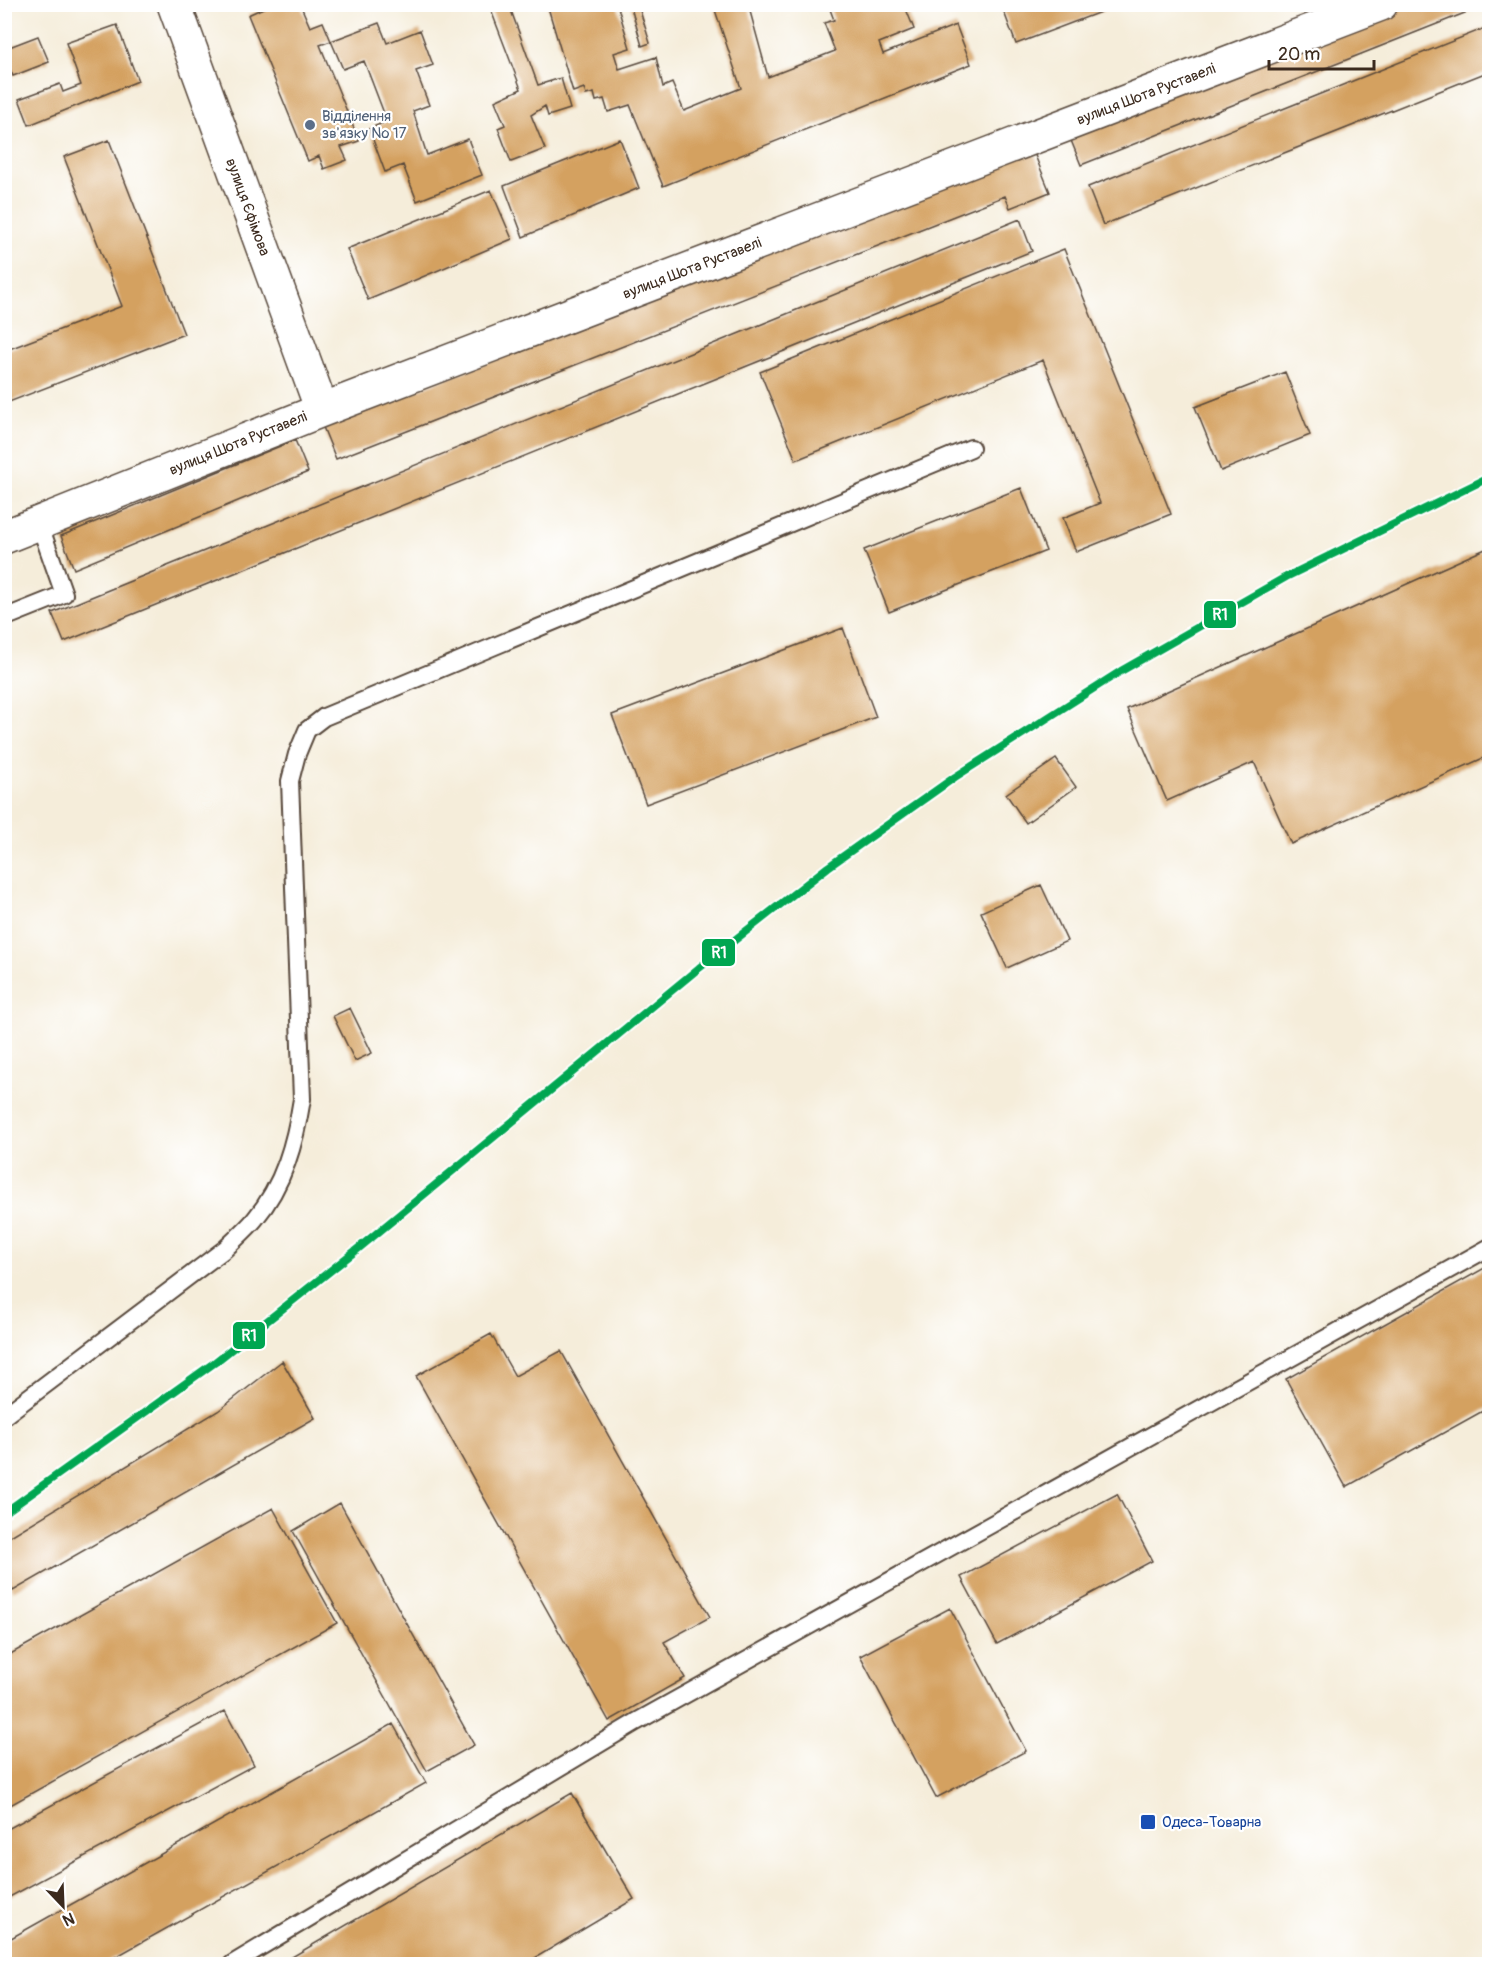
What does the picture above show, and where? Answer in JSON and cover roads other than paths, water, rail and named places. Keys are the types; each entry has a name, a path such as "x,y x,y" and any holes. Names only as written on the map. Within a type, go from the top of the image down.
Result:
{"street":[{"name":"вулиця Єфімова","path":"174,4 322,410"},
{"name":"вулиця Шота Руставелі","path":"4,537 322,410 1381,4"}],"lane":[{"path":"4,1416 225,1249 255,1219 276,1189 296,1138 302,1099 290,781 297,754 307,730 324,717 971,448"},
{"path":"4,618 64,594 39,523"},
{"path":"232,1965 636,1722 1490,1247"}],"place":[{"name":"Відділення зв'язку № 17","path":"310,125"},
{"name":"Одеса-Товарна","path":"1148,1822"}]}
